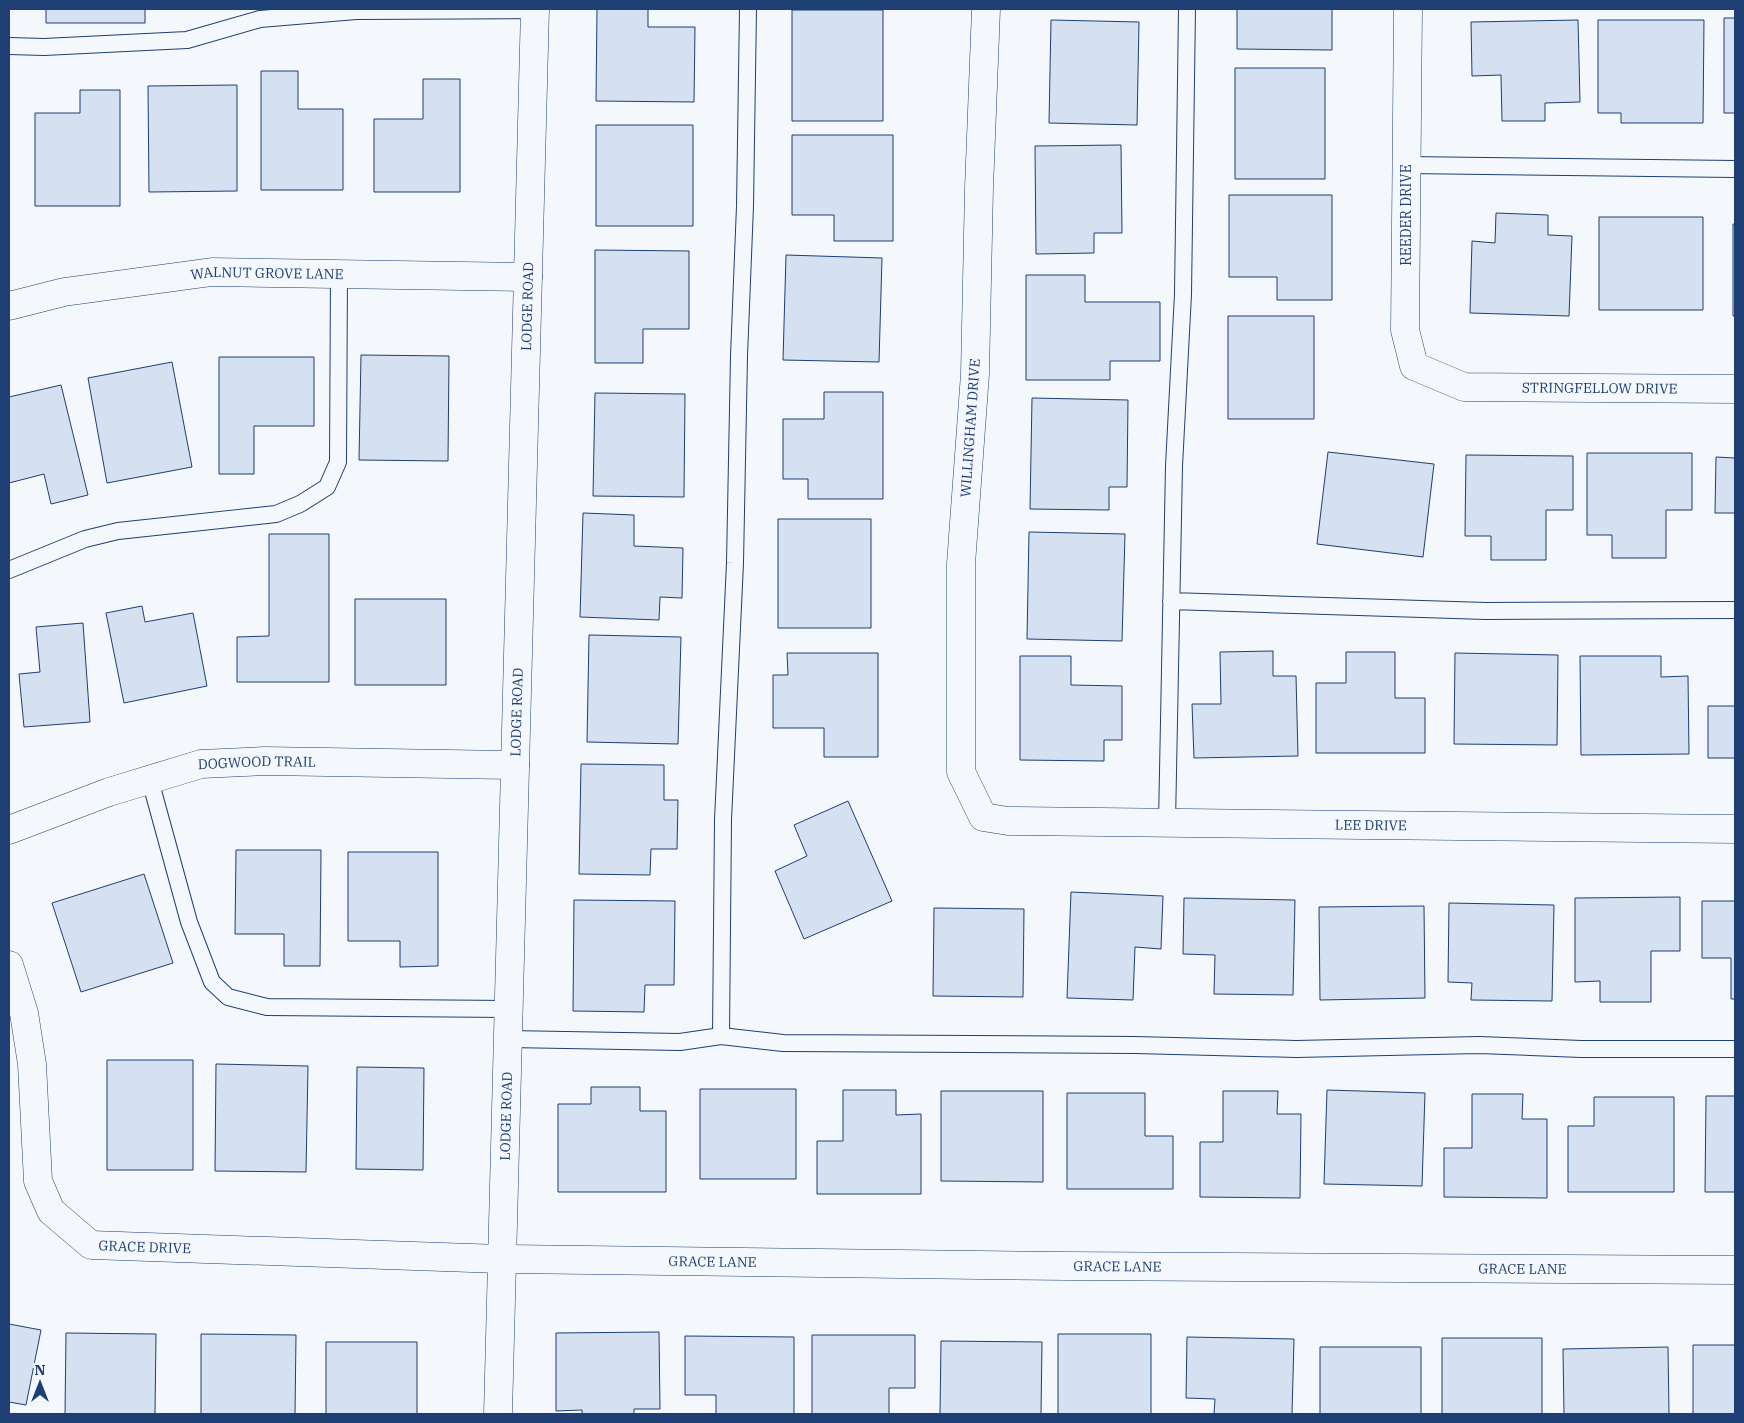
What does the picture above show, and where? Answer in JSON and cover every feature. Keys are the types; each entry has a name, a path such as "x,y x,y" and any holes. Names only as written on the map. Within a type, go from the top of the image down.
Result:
{"street":[{"name":"LODGE ROAD","path":"498,1414 535,9"},
{"name":"WILLINGHAM DRIVE","path":"986,9 979,188 975,374 961,564 961,772 984,817 1008,821"},
{"name":"REEDER DRIVE","path":"1408,9 1405,330 1414,366 1464,387"},
{"name":"WALNUT GROVE LANE","path":"9,306 64,292 212,272 528,277"},
{"name":"STRINGFELLOW DRIVE","path":"1464,387 1735,389"},
{"name":"DOGWOOD TRAIL","path":"9,830 109,792 202,764 265,761 515,765"},
{"name":"LEE DRIVE","path":"1008,821 1735,829"},
{"name":"GRACE DRIVE","path":"9,966 24,1013 32,1064 38,1182 51,1211 91,1245 502,1259"},
{"name":"GRACE LANE","path":"502,1259 1076,1266 1735,1270"}],"lane":[{"path":"9,46 44,47 187,40 260,19 356,11 535,9"},
{"path":"722,1036 724,820 735,563 739,356 745,206 748,9"},
{"path":"1166,823 1174,466 1183,294 1187,9"},
{"path":"1406,165 1735,169"},
{"path":"9,570 84,539 118,531 276,514 300,504 327,487 338,462 339,274"},
{"path":"1172,601 1486,611 1735,610"},
{"path":"150,780 189,922 212,982 228,997 267,1007 508,1009"},
{"path":"507,1039 680,1042 722,1036 783,1043 1135,1044 1296,1049 1479,1045 1581,1049 1735,1049"}],"building":[{"path":"46,9 145,9 145,23 46,23"},
{"path":"597,9 648,9 648,27 695,27 694,102 596,101"},
{"path":"1237,9 1332,9 1332,50 1237,49"},
{"path":"792,10 883,10 883,121 792,121"},
{"path":"1724,18 1735,18 1735,113 1724,113"},
{"path":"1051,20 1139,22 1137,125 1049,123"},
{"path":"1578,20 1580,102 1545,103 1545,121 1502,121 1501,75 1472,76 1471,22"},
{"path":"1598,20 1704,20 1703,123 1621,123 1621,113 1598,113"},
{"path":"1235,68 1325,68 1325,179 1235,179"},
{"path":"261,71 298,71 298,109 343,109 343,190 261,190"},
{"path":"423,79 460,79 460,192 374,192 374,119 423,119"},
{"path":"237,85 237,191 149,192 148,86"},
{"path":"80,90 120,90 120,206 35,206 35,113 80,113"},
{"path":"596,125 693,125 693,226 596,226"},
{"path":"792,135 893,135 893,241 834,241 834,215 792,215"},
{"path":"1121,145 1122,233 1094,233 1094,253 1036,254 1035,146"},
{"path":"1229,195 1332,195 1332,300 1277,300 1277,277 1229,277"},
{"path":"1496,213 1548,215 1548,235 1572,236 1569,316 1470,313 1472,241 1495,243"},
{"path":"1599,217 1703,217 1703,310 1599,310"},
{"path":"1733,224 1735,224 1735,316 1733,316"},
{"path":"595,250 689,251 689,329 643,329 643,363 595,363"},
{"path":"786,255 882,258 879,362 783,360"},
{"path":"1026,275 1085,275 1085,302 1160,302 1160,361 1110,361 1110,380 1026,380"},
{"path":"1228,316 1314,316 1314,419 1228,419"},
{"path":"361,355 449,356 448,461 359,460"},
{"path":"219,357 314,357 314,426 254,426 254,474 219,474"},
{"path":"172,362 192,467 107,483 88,378"},
{"path":"61,385 88,495 51,504 44,474 9,483 9,397"},
{"path":"824,392 883,392 883,499 808,499 808,479 783,479 783,419 824,419"},
{"path":"595,393 685,394 684,497 593,496"},
{"path":"1032,398 1128,400 1127,487 1109,487 1109,510 1030,509"},
{"path":"1328,452 1434,464 1423,557 1317,544"},
{"path":"1587,453 1692,453 1692,510 1666,510 1666,558 1612,558 1612,535 1587,535"},
{"path":"1466,455 1573,456 1573,510 1546,510 1546,560 1491,560 1491,536 1465,536"},
{"path":"1716,457 1735,458 1735,513 1715,513"},
{"path":"583,513 634,515 634,546 683,548 682,598 660,597 659,620 580,617"},
{"path":"778,519 871,519 871,628 778,628"},
{"path":"1029,532 1125,534 1122,641 1027,639"},
{"path":"269,534 329,534 329,682 237,682 237,637 269,636"},
{"path":"355,599 446,599 446,685 355,685"},
{"path":"142,606 145,622 193,613 207,686 124,703 106,613"},
{"path":"83,623 90,722 24,727 19,674 40,672 36,627"},
{"path":"589,635 681,637 678,744 587,742"},
{"path":"1273,651 1273,676 1296,676 1298,756 1194,758 1192,704 1221,704 1220,652"},
{"path":"1346,652 1395,652 1395,698 1425,698 1425,753 1316,753 1316,683 1346,683"},
{"path":"787,653 878,653 878,757 824,757 824,728 773,728 773,675 788,675"},
{"path":"1455,653 1558,655 1557,745 1454,744"},
{"path":"1020,656 1071,656 1071,685 1122,686 1122,740 1104,740 1104,761 1020,760"},
{"path":"1580,656 1661,656 1661,677 1688,676 1689,754 1581,755"},
{"path":"1708,706 1735,706 1735,758 1708,758"},
{"path":"581,764 664,765 664,800 678,800 677,849 651,849 650,875 579,874"},
{"path":"848,801 892,901 804,939 775,871 807,856 794,825"},
{"path":"236,850 321,850 320,966 284,966 284,934 235,934"},
{"path":"348,852 438,852 438,966 400,967 400,941 348,941"},
{"path":"144,874 173,963 81,992 52,903"},
{"path":"1071,892 1163,896 1161,949 1135,947 1133,1000 1067,998"},
{"path":"1680,897 1680,951 1651,951 1651,1002 1600,1002 1600,981 1575,982 1575,898"},
{"path":"1184,898 1295,900 1293,995 1214,994 1215,955 1183,954"},
{"path":"574,900 675,901 674,985 645,985 644,1012 573,1011"},
{"path":"1702,901 1735,901 1735,999 1731,999 1731,958 1702,958"},
{"path":"1449,903 1554,905 1552,1001 1471,1000 1472,983 1448,982"},
{"path":"1424,906 1425,998 1320,1000 1319,907"},
{"path":"934,908 1024,909 1023,997 933,996"},
{"path":"107,1060 193,1060 193,1170 107,1170"},
{"path":"216,1064 308,1066 306,1172 215,1171"},
{"path":"357,1067 424,1068 423,1170 356,1169"},
{"path":"591,1087 640,1087 640,1111 666,1111 666,1192 558,1192 558,1104 591,1104"},
{"path":"700,1089 796,1089 796,1179 700,1179"},
{"path":"843,1090 896,1090 896,1115 921,1114 921,1194 817,1194 817,1141 843,1141"},
{"path":"1327,1090 1425,1093 1422,1186 1324,1184"},
{"path":"941,1091 1043,1091 1043,1182 941,1181"},
{"path":"1223,1091 1278,1091 1277,1114 1301,1114 1300,1198 1200,1197 1200,1142 1223,1142"},
{"path":"1067,1093 1145,1093 1145,1136 1173,1136 1173,1189 1067,1189"},
{"path":"1472,1094 1523,1094 1522,1119 1547,1119 1547,1198 1444,1197 1444,1148 1472,1148"},
{"path":"1706,1096 1735,1096 1735,1192 1705,1192"},
{"path":"1594,1097 1674,1097 1674,1192 1568,1192 1568,1126 1594,1126"},
{"path":"9,1324 41,1330 26,1405 9,1402"},
{"path":"659,1332 660,1409 634,1409 634,1414 582,1414 582,1410 556,1411 556,1333"},
{"path":"66,1333 156,1334 155,1414 65,1414"},
{"path":"201,1334 296,1335 295,1414 201,1414"},
{"path":"1058,1334 1151,1334 1151,1414 1058,1414"},
{"path":"812,1335 915,1335 915,1388 889,1388 889,1414 812,1414"},
{"path":"685,1336 794,1337 794,1414 716,1414 716,1395 685,1395"},
{"path":"1187,1337 1294,1339 1292,1414 1214,1414 1215,1399 1186,1398"},
{"path":"1442,1338 1542,1338 1542,1414 1442,1414"},
{"path":"941,1341 1042,1342 1041,1414 940,1414"},
{"path":"326,1342 417,1342 417,1414 326,1414"},
{"path":"1693,1345 1735,1345 1735,1414 1693,1414"},
{"path":"1320,1347 1421,1347 1421,1414 1320,1414"},
{"path":"1668,1347 1669,1414 1564,1414 1563,1349"}]}
